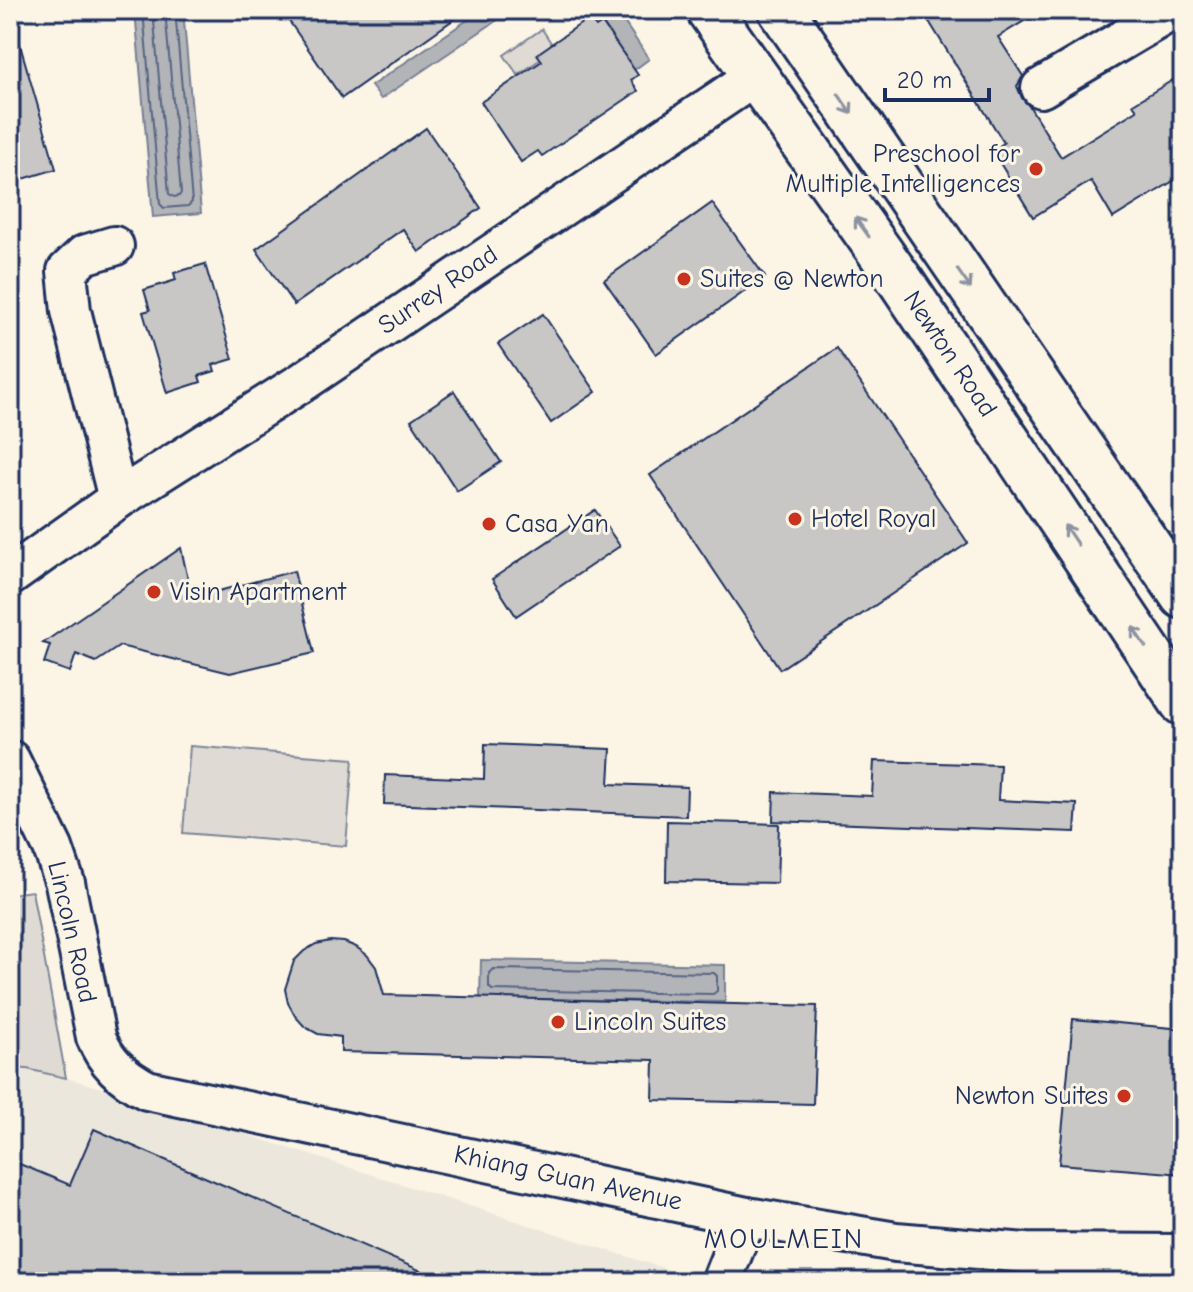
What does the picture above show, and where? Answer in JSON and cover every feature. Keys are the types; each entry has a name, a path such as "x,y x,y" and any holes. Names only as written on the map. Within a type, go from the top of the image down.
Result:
{"main road":[{"name":"Newton Road","path":"709,10 902,283 1183,703"},
{"name":"Newton Road","path":"781,10 1183,596"}],"street":[{"path":"1041,88 1173,10"},
{"name":"Surrey Road","path":"10,576 118,499 304,381 754,77"},
{"path":"114,246 84,255 67,271 71,311 118,499"},
{"name":"Lincoln Road","path":"10,760 53,848 65,883 96,1037 103,1054 119,1072 147,1090"},
{"name":"Khiang Guan Avenue","path":"147,1090 747,1217 896,1242 1011,1252 1183,1254"},
{"path":"721,1282 747,1217"}],"shaded area":[{"path":"542,29 555,49 518,75 504,55"},
{"path":"190,746 353,759 346,846 183,833"},
{"path":"32,891 66,1078 10,1068 10,894"},
{"path":"10,1068 46,1072 101,1088 707,1282 10,1282"}],"water":[{"path":"135,10 183,10 201,213 153,217"},
{"path":"482,10 512,10 381,99 371,86"},
{"path":"594,10 616,10 649,59 634,70"},
{"path":"481,960 725,965 725,1002 480,998"}],"building":[{"path":"304,10 467,10 342,98 289,21"},
{"path":"922,10 1042,10 998,37 1023,76 1017,86 1022,98 1061,157 1137,110 1133,104 1183,74 1183,175 1113,218 1091,181 1033,217 992,150 1004,143"},
{"path":"589,18 596,27 602,23 638,75 631,80 638,91 542,156 538,151 521,162 481,102 542,61 537,54"},
{"path":"18,38 56,169 10,183 10,39"},
{"path":"426,128 481,208 419,252 403,229 294,305 256,249"},
{"name":"Suites @ Newton","path":"712,203 765,277 656,354 604,280"},
{"path":"205,264 233,359 213,365 215,371 199,376 201,382 167,393 143,312 150,310 144,290 176,280 174,273"},
{"path":"543,314 596,392 551,423 498,344"},
{"name":"Hotel Royal","path":"837,348 968,543 780,669 650,475"},
{"path":"454,391 501,462 457,491 411,420"},
{"path":"595,510 620,546 516,616 492,579"},
{"path":"181,548 192,598 294,571 314,653 230,673 120,646 96,662 76,654 70,672 44,663 50,645 43,643"},
{"path":"485,744 611,749 609,784 687,787 686,816 384,804 385,775 484,779"},
{"path":"874,761 1000,765 998,800 1077,804 1075,832 773,821 774,792 872,796"},
{"path":"667,821 779,824 777,883 666,881"},
{"name":"Lincoln Suites","path":"344,942 367,955 376,967 384,995 817,1006 813,1104 653,1100 654,1060 341,1052 341,1037 318,1034 305,1027 295,1016 285,989 294,961 316,944"},
{"name":"Newton Suites","path":"1073,1019 1183,1029 1183,1174 1059,1164"},
{"path":"94,1129 447,1282 10,1282 10,1160 70,1185"}],"place":[{"name":"Preschool for Multiple Intelligences","path":"1036,169"},
{"name":"Suites @ Newton","path":"684,279"},
{"name":"Hotel Royal","path":"795,519"},
{"name":"Casa Yan","path":"489,524"},
{"name":"Visin Apartment","path":"154,592"},
{"name":"Lincoln Suites","path":"558,1022"},
{"name":"Newton Suites","path":"1124,1096"}],"district":[{"name":"MOULMEIN","path":"784,1239"}]}
